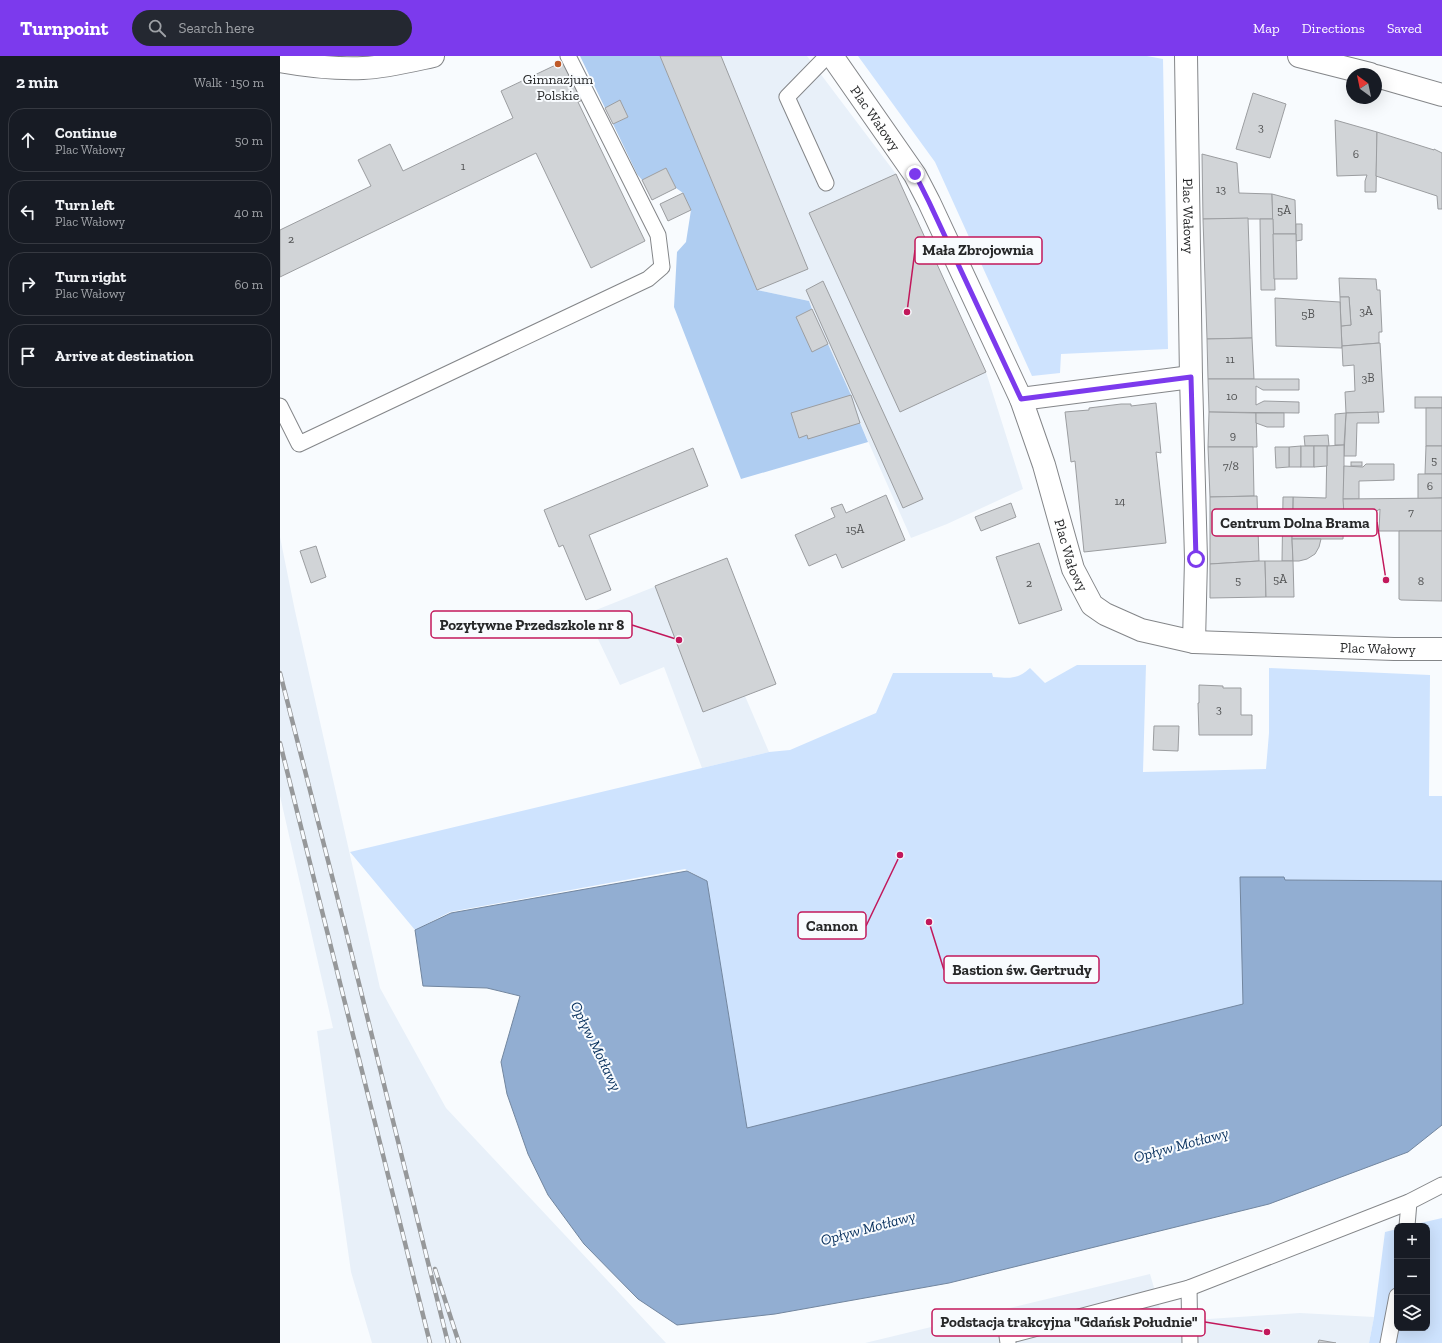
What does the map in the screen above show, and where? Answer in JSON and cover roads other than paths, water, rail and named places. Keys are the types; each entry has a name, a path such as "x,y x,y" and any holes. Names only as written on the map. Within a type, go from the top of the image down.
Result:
{"street":[{"path":"281,63 325,68 363,68 396,64 433,56"},
{"name":"Plac Wałowy","path":"832,56 915,174 929,202 1021,399 1044,465 1073,569 1092,605 1105,614 1142,630 1194,642 1394,649 1442,649"},
{"name":"Plac Wałowy","path":"1186,56 1191,377 1196,559 1194,642"},
{"path":"1299,56 1346,68"},
{"path":"1382,78 1442,95"},
{"path":"1021,399 1191,377"}],"lane":[{"path":"280,406 299,444 648,279 662,266 658,235 568,56"},
{"path":"826,183 787,97 827,56"},
{"path":"1008,1343 1007,1336 1188,1288 1410,1202 1442,1185"},
{"path":"1407,1223 1410,1202"},
{"path":"1188,1288 1190,1343"},
{"path":"1388,1343 1394,1312"}],"water":[{"name":"Opływ Motławy","path":"687,871 707,881 747,1128 1243,1004 1240,877 1284,877 1285,880 1442,881 1442,1125 1408,1152 1269,1204 949,1283 775,1314 677,1325 638,1299 584,1244 548,1195 528,1154 507,1094 501,1062 520,996 487,988 423,986 415,930 451,913"}],"railway":[{"path":"280,673 345,927 448,1343"},
{"path":"280,743 430,1343"},
{"path":"435,1269 459,1343"}],"place":[{"name":"Gimnazjum Polskie","path":"558,64"},
{"name":"Mała Zbrojownia","path":"907,312"},
{"name":"Centrum Dolna Brama","path":"1386,580"},
{"name":"Pozytywne Przedszkole nr 8","path":"679,640"},
{"name":"Cannon","path":"900,855"},
{"name":"Bastion św. Gertrudy","path":"929,922"},
{"name":"Podstacja trakcyjna \"Gdańsk Południe\"","path":"1267,1332"}]}
